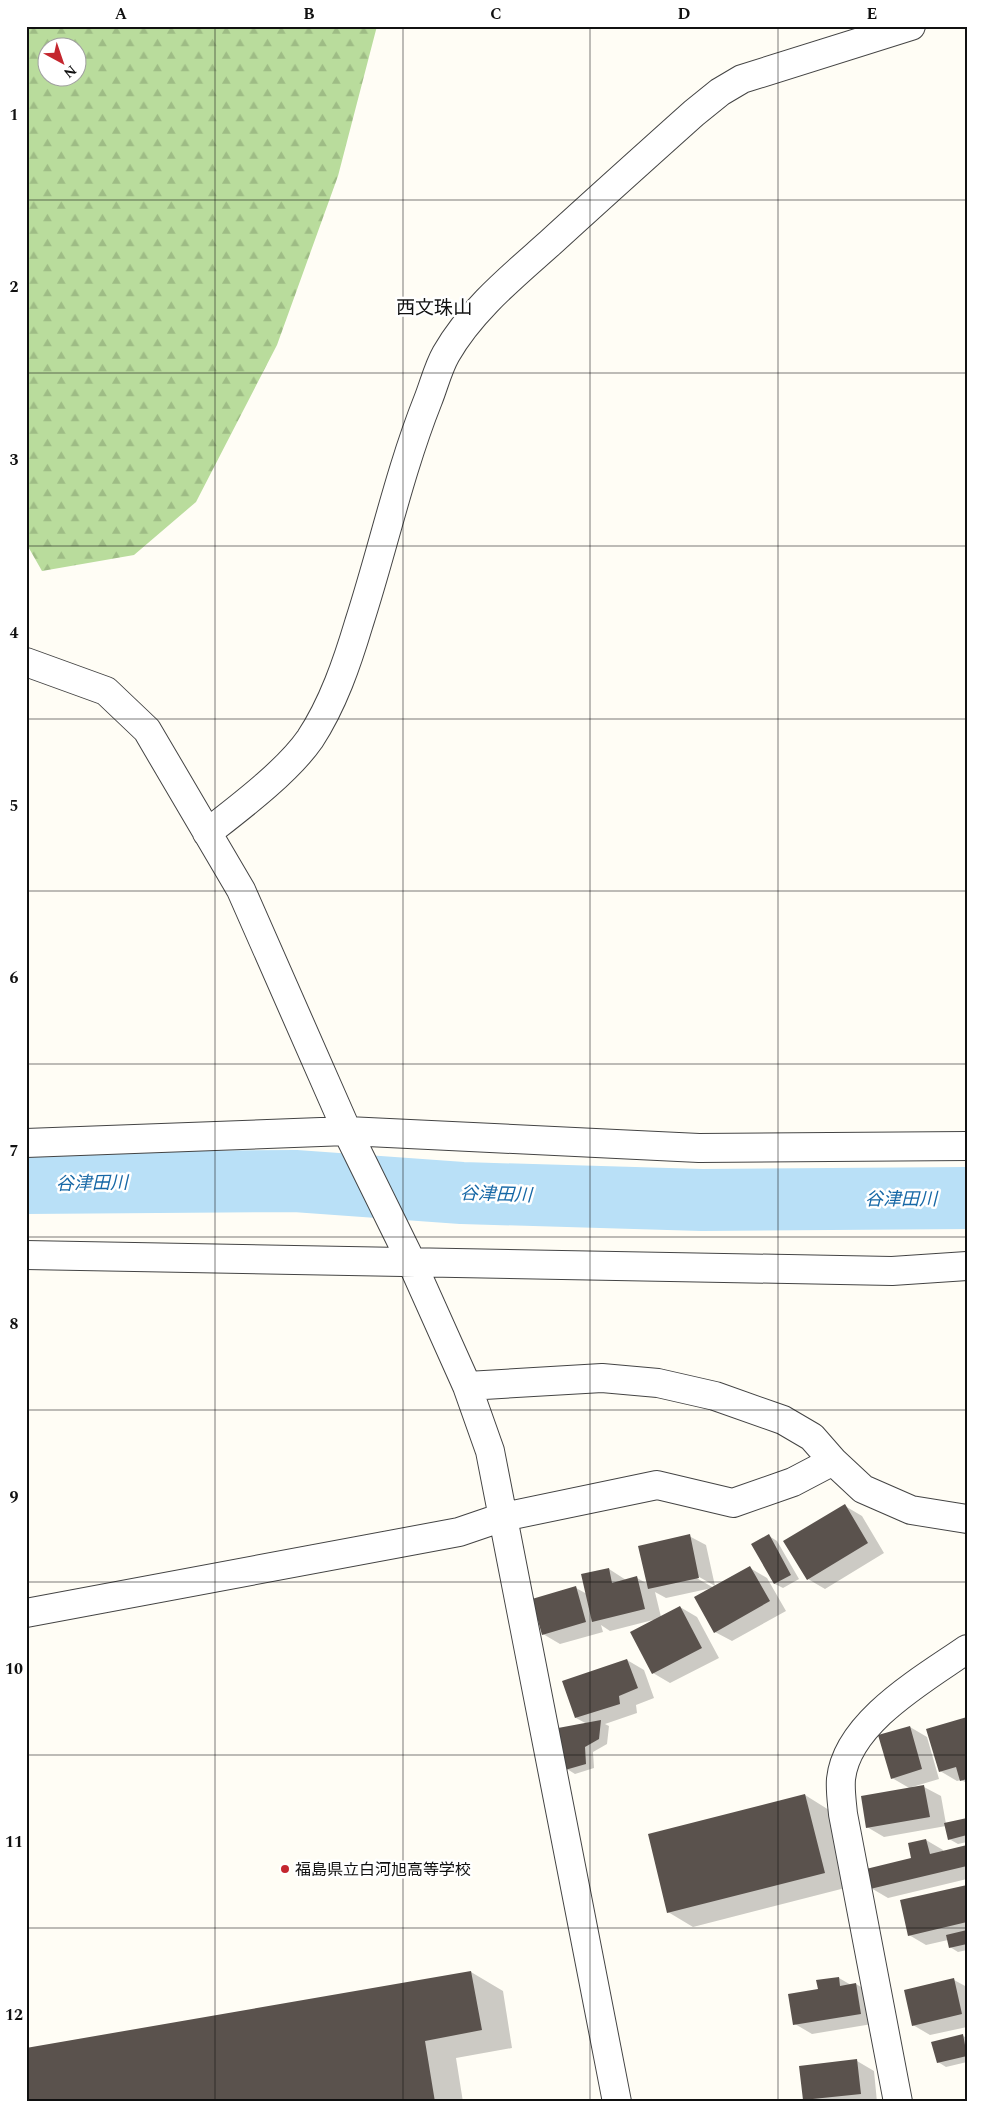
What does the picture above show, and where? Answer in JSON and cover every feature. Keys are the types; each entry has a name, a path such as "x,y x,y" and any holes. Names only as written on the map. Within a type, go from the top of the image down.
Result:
{"street":[{"path":"207,833 246,803 285,766 309,740 328,708 350,653 378,564 401,472 445,355 462,328 538,254 694,113 720,92 742,79 911,26"},
{"path":"26,662 106,691 147,730 241,890 352,1139 412,1261 468,1386 490,1451 618,2102"},
{"path":"26,1143 352,1139 699,1148 967,1146"},
{"path":"26,1255 412,1261 892,1272 967,1266"},
{"path":"468,1386 602,1378 658,1383 714,1396 783,1420 812,1437 832,1462 863,1489 911,1510 967,1519"},
{"path":"26,1613 459,1532 503,1517 657,1485 733,1504 793,1482 832,1462"},
{"path":"898,2102 843,1814 841,1779 849,1751 875,1718 911,1689 967,1649"}],"green space":[{"path":"26,26 377,26 338,176 277,345 196,502 134,555 42,571 26,543"}],"building":[{"path":"845,1504 868,1543 807,1580 783,1541"},
{"path":"690,1534 699,1578 648,1589 638,1546"},
{"path":"769,1534 791,1575 774,1584 751,1544"},
{"path":"750,1566 770,1601 714,1633 694,1597"},
{"path":"609,1568 612,1583 637,1576 645,1609 592,1622 581,1574"},
{"path":"576,1586 586,1622 542,1635 532,1599"},
{"path":"680,1606 702,1648 652,1674 630,1632"},
{"path":"627,1659 638,1688 619,1696 620,1704 575,1718 562,1681"},
{"path":"967,1717 967,1779 960,1781 956,1767 939,1772 926,1729"},
{"path":"601,1720 599,1739 585,1747 586,1764 565,1770 558,1728"},
{"path":"910,1726 922,1769 891,1779 878,1735"},
{"path":"924,1785 930,1817 866,1828 861,1796"},
{"path":"805,1794 825,1873 667,1913 648,1834"},
{"path":"967,1818 967,1835 948,1840 944,1823"},
{"path":"926,1839 930,1854 967,1845 967,1866 870,1889 866,1869 911,1858 908,1843"},
{"path":"967,1885 967,1922 908,1936 900,1900"},
{"path":"967,1930 967,1944 949,1948 946,1935"},
{"path":"471,1971 482,2030 425,2041 435,2102 26,2102 26,2048"},
{"path":"839,1977 840,1986 856,1983 861,2014 793,2025 788,1994 818,1989 816,1980"},
{"path":"954,1978 962,2014 912,2026 904,1990"},
{"path":"963,2034 967,2056 937,2063 931,2042"},
{"path":"857,2059 861,2094 803,2100 799,2066"}],"waterway":[{"name":"谷津田川","path":"26,1183 295,1181 462,1193 702,1200 967,1198"}],"place":[{"name":"福島県立白河旭高等学校","path":"285,1869"}],"district":[{"name":"西文珠山","path":"434,307"}]}
